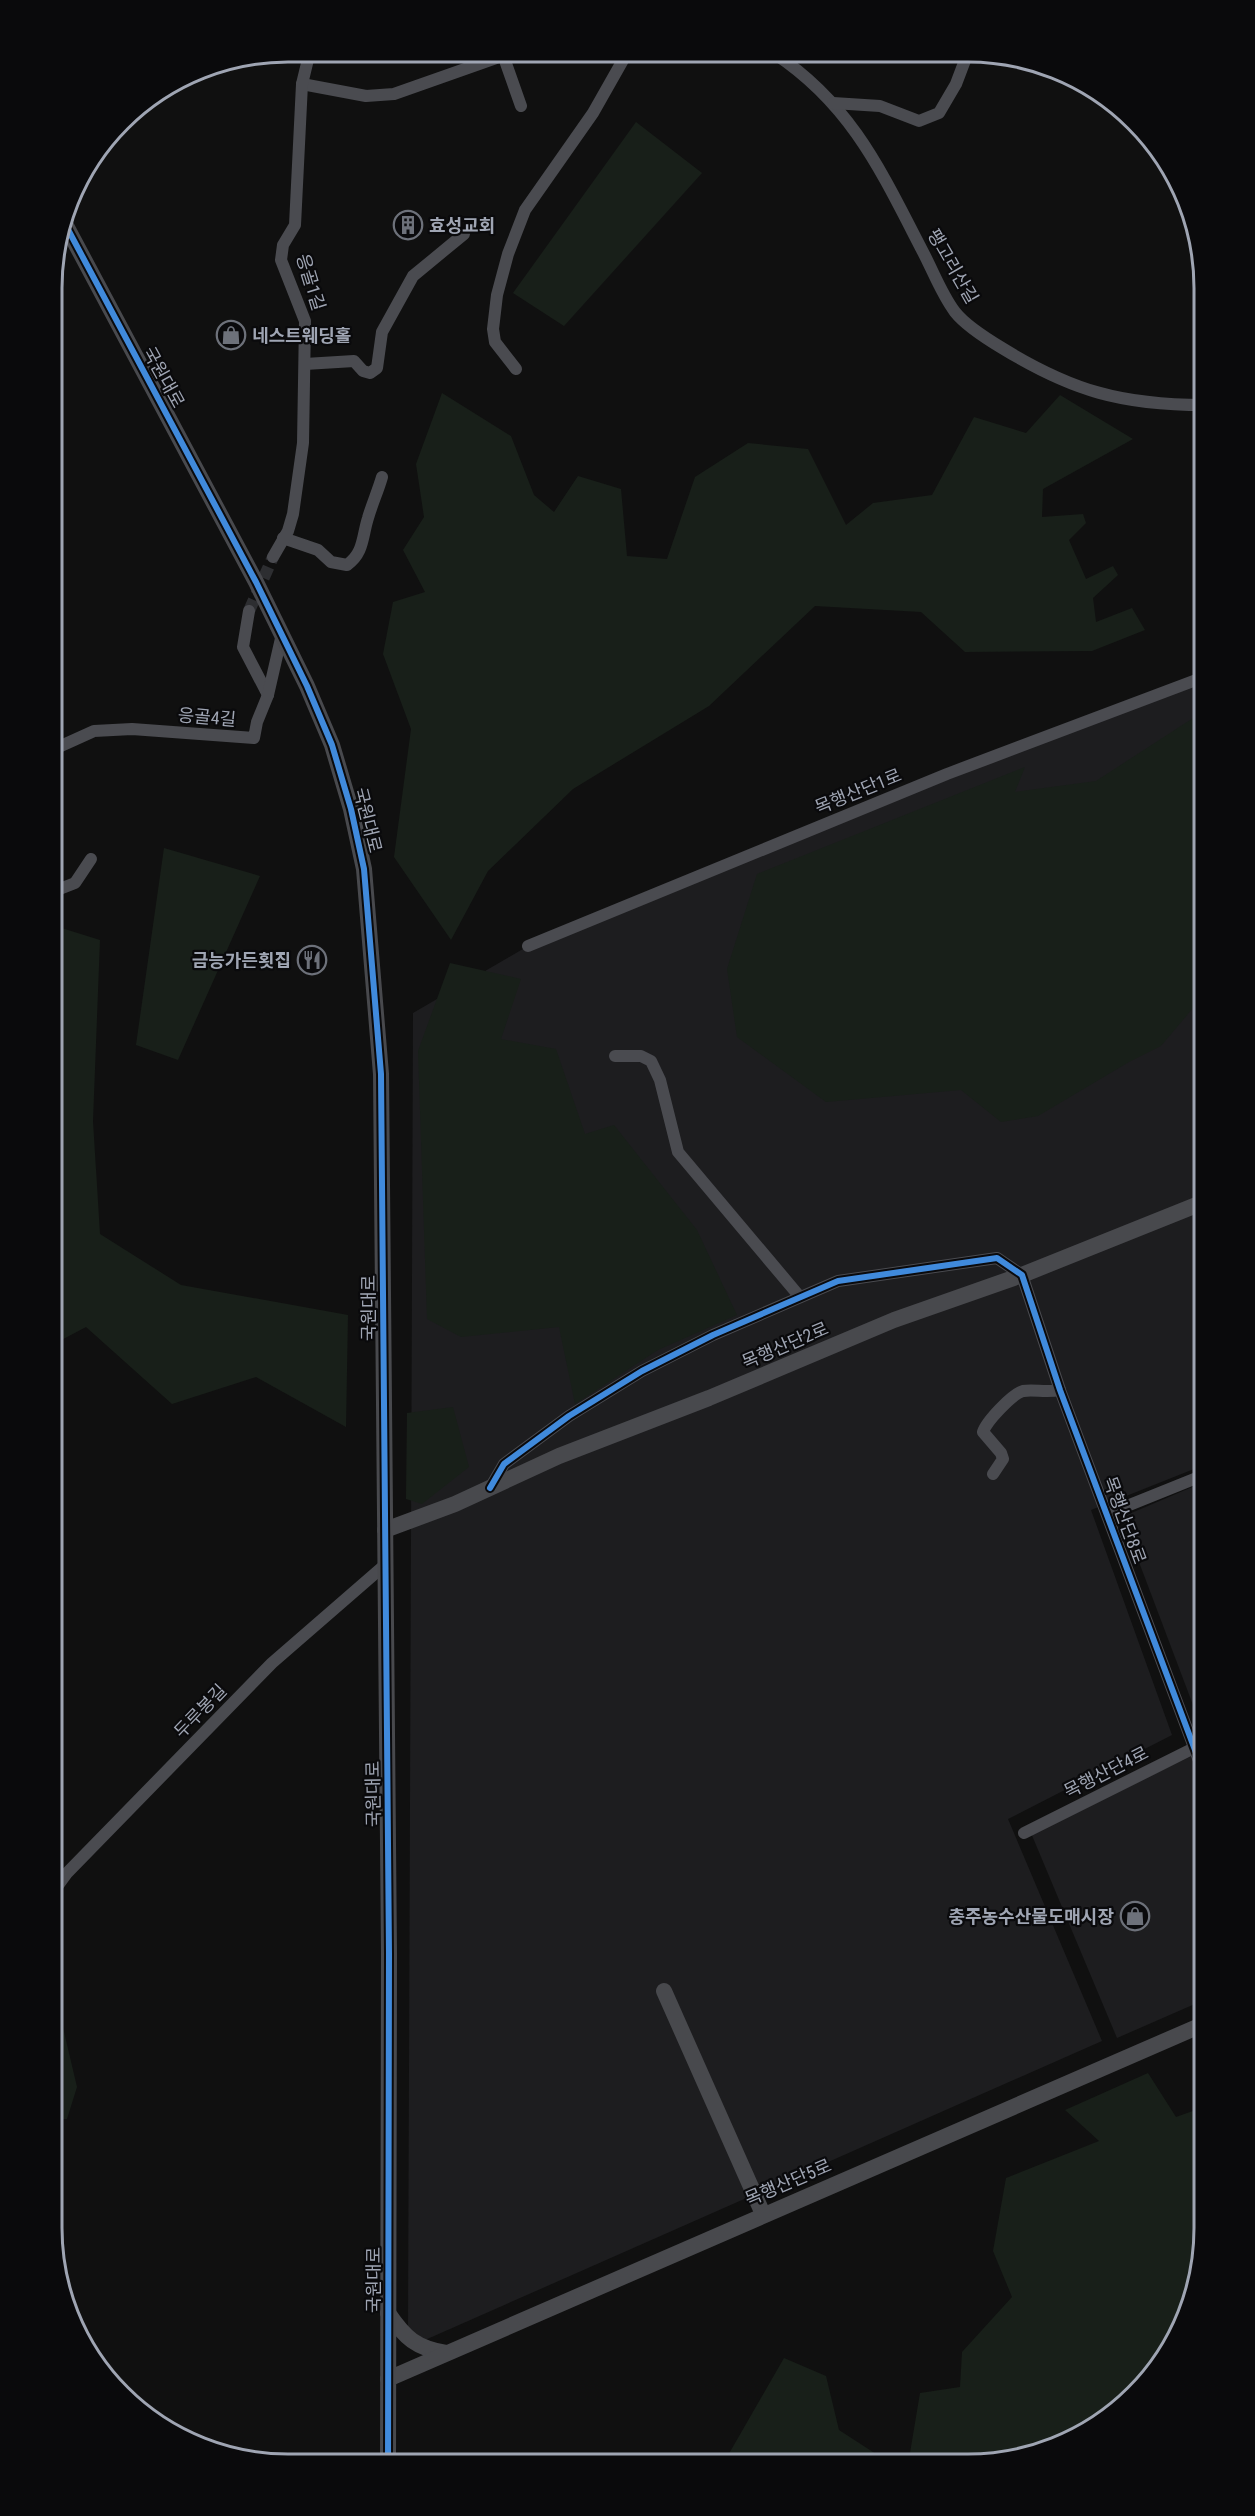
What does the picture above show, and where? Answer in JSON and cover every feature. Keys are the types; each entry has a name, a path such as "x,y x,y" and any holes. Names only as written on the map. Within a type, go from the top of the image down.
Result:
{"street":[{"name":"응골1길","path":"273,557 293,514 303,443 305,321 281,260 283,245 295,225 302,84 307,62"},
{"path":"302,84 366,96 394,94 484,62"},
{"path":"508,62 521,106"},
{"path":"516,369 495,342 493,329 497,295 511,245 525,210 593,113 622,62"},
{"name":"팽고리산길","path":"784,62 833,103 871,152 955,313 991,341 1033,367 1095,394 1156,405 1194,405"},
{"path":"833,103 880,106 919,121 939,113 956,84 964,62"},
{"name":"국원대로","path":"69,231 282,634 332,745 353,819 364,869 381,1074 389,1942 388,2454"},
{"path":"306,364 354,361 363,371 370,373 377,368 382,332 413,276 464,234"},
{"path":"283,538 318,550 331,562 347,565 355,559 362,546 382,477"},
{"path":"249,611 243,647 268,695"},
{"name":"응골4길","path":"62,745 94,731 132,729 254,738 257,722 268,695 282,634"},
{"name":"목행산단1로","path":"528,946 947,774 1194,681"},
{"path":"62,888 75,883 91,859"},
{"path":"615,1056 641,1056 651,1061 660,1080 678,1152 800,1297"},
{"name":"목행산단2로","path":"385,1530 489,1488 559,1456 709,1398 894,1320 1022,1275 1194,1206"},
{"path":"489,1488 504,1464 569,1416 642,1371 713,1335 838,1281 997,1258 1022,1275"},
{"name":"목행산단8로","path":"1022,1275 1060,1390 1194,1735"},
{"path":"993,1474 1003,1459 1001,1453 983,1432 985,1424 1018,1392 1027,1390 1046,1394 1060,1390"},
{"path":"1107,1514 1194,1479"},
{"name":"두루봉길","path":"62,1880 272,1663 386,1564"},
{"name":"목행산단4로","path":"1024,1833 1194,1747"},
{"path":"664,1991 763,2214"},
{"name":"목행산단5로","path":"388,2379 1194,2028"},
{"path":"388,2313 403,2335 418,2345 446,2353"}],"shaded area":[{"path":"636,122 702,173 564,326 513,293"},
{"path":"442,393 511,436 534,495 554,512 578,476 621,489 627,556 667,559 695,477 748,443 808,449 846,525 873,503 932,495 974,417 1026,433 1060,395 1133,439 1043,489 1042,517 1083,514 1086,523 1069,540 1086,579 1113,566 1118,575 1093,598 1096,622 1132,608 1145,630 1092,651 965,652 921,612 815,606 709,706 573,789 488,871 451,940 394,857 411,729 383,654 393,602 425,592 403,550 424,517 416,464"},
{"path":"1194,682 1194,1469 1091,1510 1172,1735 1008,1819 1102,2041 425,2340 408,2328 413,1013 528,946"},
{"path":"1194,717 1194,1007 1161,1046 1129,1062 1038,1116 1001,1122 961,1090 826,1102 737,1037 727,969 757,874 1025,767 1015,792 1096,781"},
{"path":"164,848 260,876 178,1060 136,1045"},
{"path":"62,928 100,940 93,1121 100,1234 181,1285 348,1315 346,1427 256,1377 172,1404 86,1327 62,1340"},
{"path":"450,963 521,979 501,1039 556,1049 585,1134 614,1125 697,1230 737,1315 658,1350 575,1404 559,1327 461,1337 427,1319 418,1051"},
{"path":"453,1407 469,1467 422,1504 406,1499 407,1413"},
{"path":"1194,1486 1194,1708 1122,1517"},
{"name":"충주농수산물도매시장","path":"1194,1755 1194,2004 1117,2038 1031,1833"},
{"path":"62,2024 77,2087 67,2119 62,2119"},
{"path":"1148,2073 1176,2117 1194,2111 1192,2258 1186,2287 1176,2315 1147,2366 1127,2388 1105,2408 1067,2431 1026,2447 997,2453 910,2454 920,2393 960,2387 962,2352 1012,2297 993,2251 1006,2178 1099,2141 1065,2110"},
{"path":"784,2358 826,2376 839,2430 876,2454 729,2454"}],"tunnel":[{"path":"249,611 273,557"}],"cycle path":[{"path":"69,231 256,582 307,686 332,745 351,809 364,869 381,1074 389,1953 388,2454"},
{"path":"490,1488 504,1464 569,1416 642,1371 713,1335 838,1281 997,1258 1022,1275 1060,1390 1194,1747"}],"place":[{"name":"효성교회","path":"408,225"},
{"name":"네스트웨딩홀","path":"231,335"},
{"name":"금능가든횟집","path":"312,960"},
{"name":"충주농수산물도매시장","path":"1135,1916"}]}
